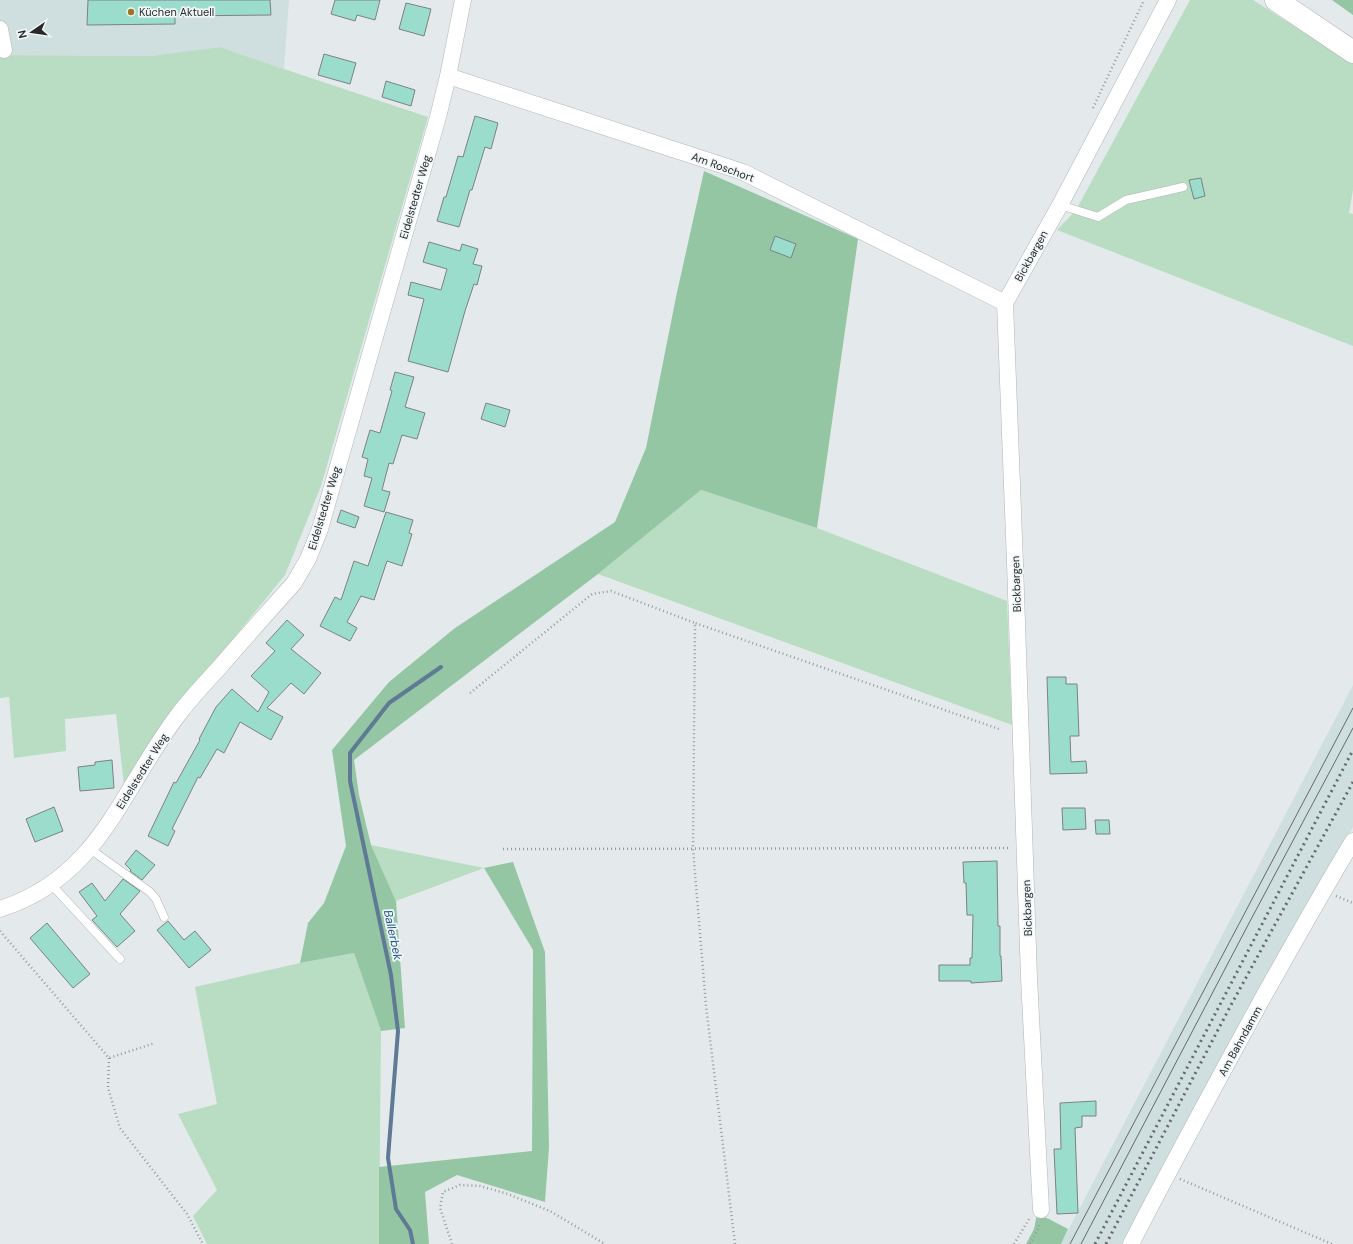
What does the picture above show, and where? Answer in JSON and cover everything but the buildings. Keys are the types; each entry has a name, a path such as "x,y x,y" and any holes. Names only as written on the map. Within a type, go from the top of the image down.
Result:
{"street":[{"name":"Eidelstedter Weg","path":"0,909 22,900 51,884 74,865 90,849 111,820 154,750 178,715 294,583 308,559 320,528 436,124 448,76 463,0"},
{"name":"Bickbargen","path":"1041,1210 1029,978 1016,570 1005,303 1060,205 1168,0"},
{"path":"1276,0 1353,52"},
{"path":"0,29 4,50"},
{"name":"Am Roschort","path":"448,76 743,172 1005,303"},
{"name":"Am Bahndamm","path":"1131,1244 1168,1173 1323,890 1353,841"}],"lane":[{"path":"1060,205 1098,217 1126,200 1183,187"},
{"path":"90,849 150,892 156,900 164,917"},
{"path":"51,884 120,959"}],"path":[{"path":"1090,114 1144,0"},
{"path":"470,693 592,594 611,591 695,623 999,729"},
{"path":"695,623 693,849 706,1006 735,1244"},
{"path":"503,849 1025,848"},
{"path":"0,931 108,1058 108,1088 120,1128 187,1214 203,1244"},
{"path":"108,1058 154,1042"},
{"path":"1168,1173 1332,1244"},
{"path":"452,1244 440,1208 443,1192 460,1184 480,1186 508,1194 550,1210 605,1244"},
{"path":"1014,1244 1028,1220 1041,1210"},
{"path":"1030,1244 1038,1229"}],"shaded area":[{"path":"0,0 289,0 284,69 220,47 150,56 0,55"},
{"path":"1353,685 1353,827 1174,1149 1124,1244 1061,1244"}],"green space":[{"path":"1190,0 1253,0 1353,63 1353,190 1349,213 1353,214 1353,346 1057,230 1076,210"},
{"path":"1332,0 1353,0 1353,15"},
{"path":"220,47 428,117 321,486 285,575 208,670 124,785 116,714 65,719 66,751 14,758 9,697 0,698 0,55 150,56"},
{"path":"704,171 858,239 817,528 701,490 598,574 354,760 359,795 371,845 396,901 405,1028 381,1031 354,953 300,963 308,923 324,903 346,846 332,750 389,682 455,628 615,522 646,448 676,297"},
{"path":"701,490 817,528 1007,601 1012,725 598,574"},
{"path":"371,845 484,868 396,901"},
{"path":"513,862 545,952 549,1147 545,1202 457,1175 425,1192 429,1244 379,1244 379,1167 532,1151 533,950 484,868"},
{"path":"354,953 381,1031 379,1244 207,1244 193,1216 217,1190 178,1114 217,1104 195,987 300,963"},
{"path":"1037,1214 1068,1229 1061,1244 1026,1244 1034,1229"}],"waterway":[{"name":"Ballerbek","path":"413,1244 410,1230 396,1209 388,1158 398,1031 391,975 350,781 350,753 389,703 441,667"}],"tram line":[{"path":"1070,1244 1353,708"},
{"path":"1081,1244 1353,728"}],"railway":[{"path":"1095,1244 1353,750"},
{"path":"1106,1244 1231,1005 1353,782"}],"place":[{"name":"Küchen Aktuell","path":"131,12"}]}
